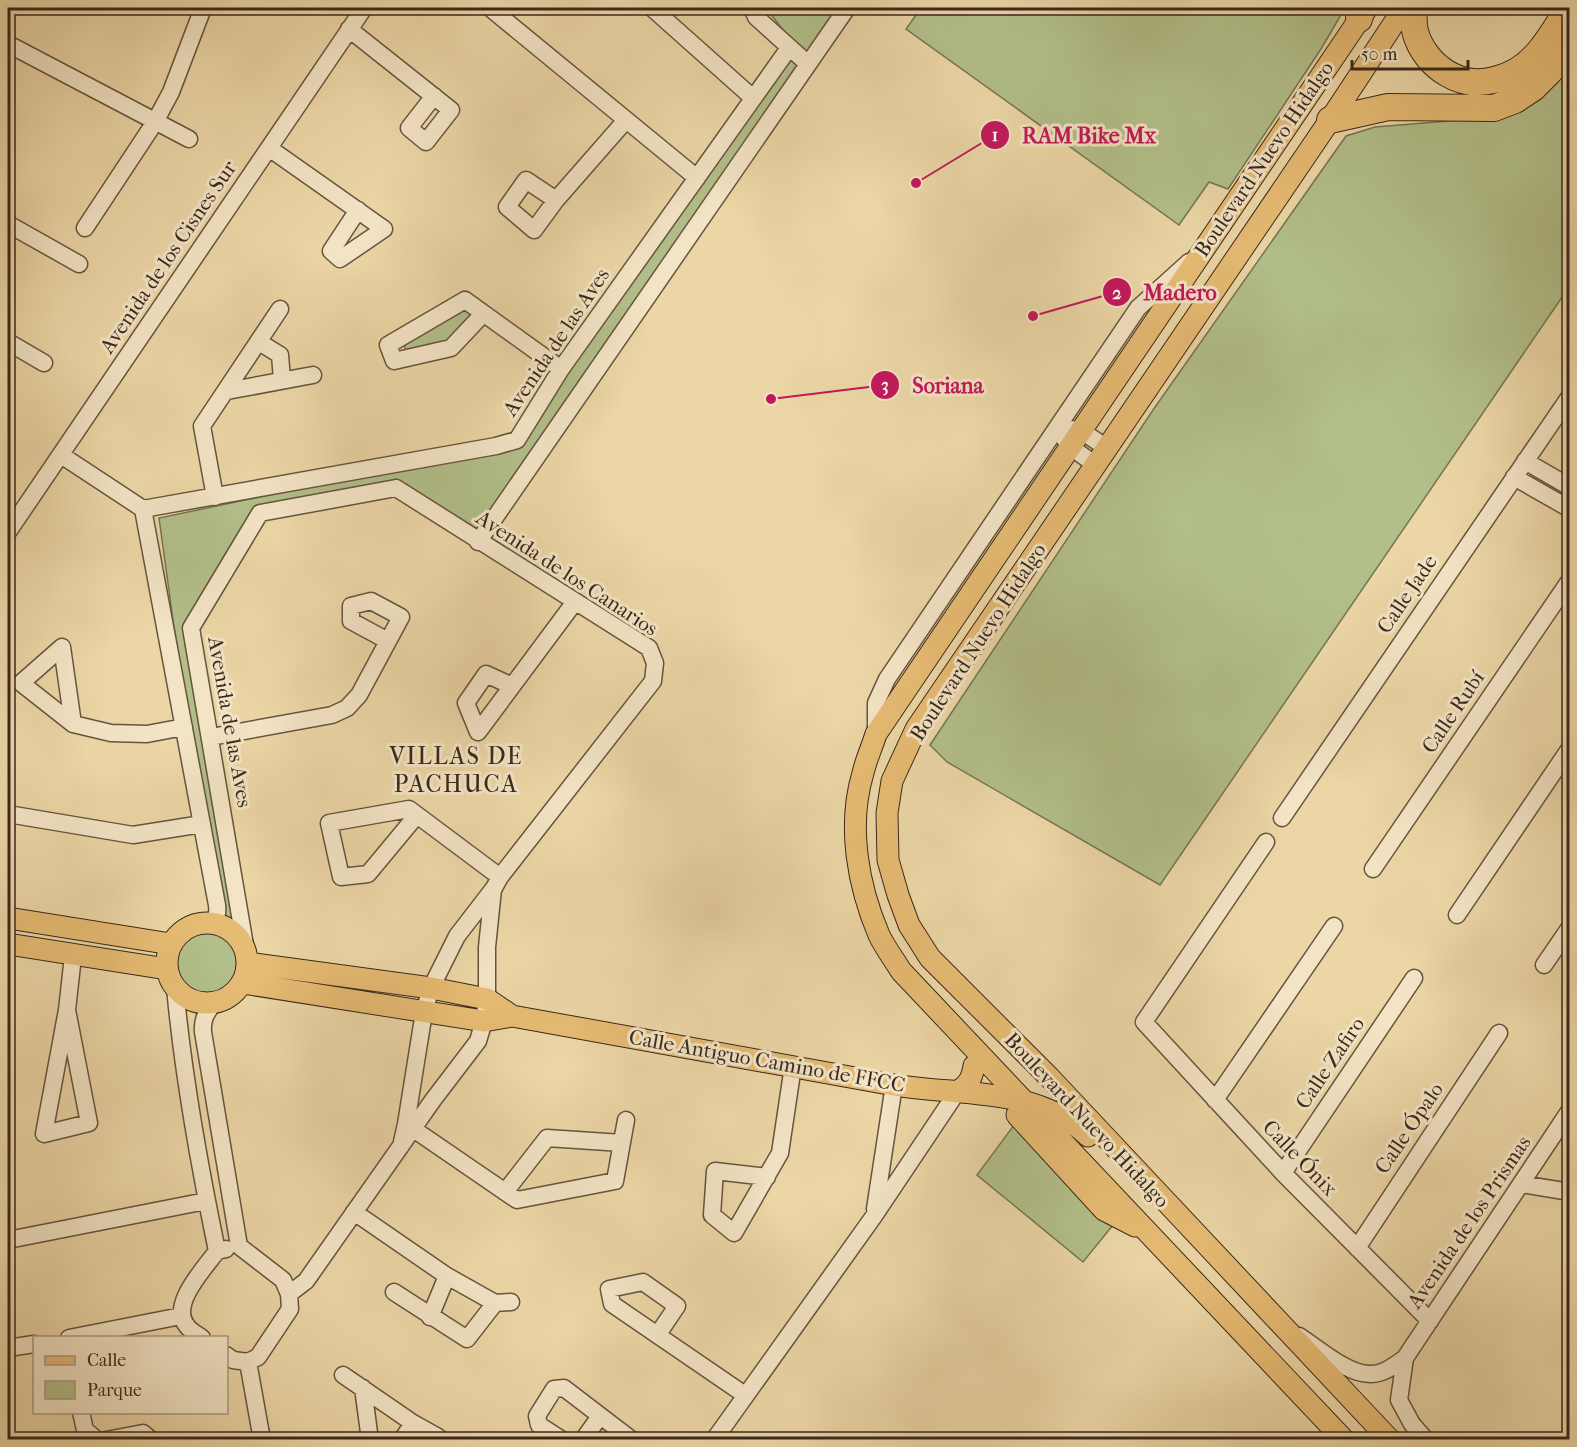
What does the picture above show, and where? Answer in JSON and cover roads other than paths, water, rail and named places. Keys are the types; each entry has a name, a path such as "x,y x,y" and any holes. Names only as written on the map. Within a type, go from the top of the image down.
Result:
{"highway":[{"path":"1415,8 1413,17 1417,40 1429,59 1448,73 1472,82 1494,80 1516,71 1535,59 1569,8"},
{"path":"1330,120 1388,107 1494,108 1515,100 1533,88 1550,71 1569,41"}],"main road":[{"name":"Boulevard Nuevo Hidalgo","path":"1380,1436 1276,1320 1050,1078 930,958 909,925 898,896 888,860 887,813 892,781 916,729 1404,8"},
{"name":"Boulevard Nuevo Hidalgo","path":"1344,1440 901,971 880,938 866,899 857,860 856,809 862,775 876,734 1363,11"},
{"path":"8,918 171,944"},
{"path":"202,922 221,924 232,930 240,939 246,965 231,997 213,1004 194,1002 184,996 171,978 167,956 171,944 184,930 202,922"},
{"path":"8,944 171,978"},
{"name":"Calle Antiguo Camino de FFCC","path":"246,965 431,988 487,999 512,1016"},
{"name":"Calle Antiguo Camino de FFCC","path":"246,965 424,1012 484,1021 512,1016 894,1085 1022,1099"},
{"path":"935,1008 946,1034 1000,1097 1104,1210 1152,1235"},
{"path":"957,1092 966,1086 972,1077 974,1066"},
{"path":"957,1092 1025,1123"},
{"path":"1022,1099 1050,1109 1076,1124 1115,1162 1151,1187"},
{"path":"1380,1436 1396,1432 1409,1440"}],"street":[{"path":"85,228 155,122 171,92 203,8"},
{"name":"Avenida de los Cisnes Sur","path":"8,532 364,8"},
{"path":"490,8 697,178"},
{"path":"652,8 753,98"},
{"path":"752,8 756,17 808,64"},
{"path":"478,542 847,8"},
{"path":"349,29 434,96"},
{"path":"8,44 189,139"},
{"name":"Avenida de las Aves","path":"143,509 496,446 517,440 561,369 789,48"},
{"path":"556,200 626,120"},
{"path":"269,148 358,210"},
{"path":"8,224 79,264"},
{"path":"876,734 876,702 887,679 1057,426 1138,308 1201,252"},
{"path":"483,314 451,348 394,361 388,345 465,300 561,369"},
{"path":"215,497 202,426 280,309"},
{"path":"8,342 45,363"},
{"path":"259,342 280,355 282,380"},
{"path":"227,390 313,375"},
{"name":"Calle Jade","path":"1282,818 1569,396"},
{"path":"1057,426 1102,457"},
{"path":"517,440 532,462"},
{"path":"61,455 143,509 218,913 215,920 210,923"},
{"path":"1525,461 1569,488"},
{"path":"255,490 260,513 396,489 400,463"},
{"path":"1514,477 1569,509"},
{"name":"Avenida de los Canarios","path":"396,489 574,603 649,648 655,663 653,681 457,936 431,988 424,1012 411,1096 410,1126"},
{"name":"Avenida de las Aves","path":"246,965 211,737 191,628 260,513"},
{"name":"Calle Rubí","path":"1373,868 1569,580"},
{"path":"512,686 486,674 466,703 478,732 574,603"},
{"path":"167,633 191,628"},
{"path":"211,737 332,716 347,708 359,696 388,641"},
{"path":"73,724 111,733 147,734 184,727"},
{"path":"1456,915 1569,748"},
{"path":"8,801 25,816"},
{"path":"417,815 368,874 340,877 329,824 409,809 417,815 497,883"},
{"path":"8,814 133,835 202,824"},
{"name":"Calle Ónix","path":"1266,842 1144,1022 1283,1173 1430,1321"},
{"name":"Avenida de los Canarios","path":"289,1294 306,1281 401,1146 410,1126 478,1041 487,999 487,947 497,883"},
{"path":"1215,1100 1334,926"},
{"path":"1544,965 1569,927"},
{"path":"457,936 469,935 480,939 487,947"},
{"path":"66,1010 89,1123 44,1134 73,956"},
{"path":"171,978 217,1251"},
{"name":"Calle Zafiro","path":"1283,1173 1414,978"},
{"path":"213,1004 202,1023 239,1246 283,1280 289,1294 290,1309 258,1357 248,1362 233,1360 228,1356"},
{"name":"Calle Ópalo","path":"1357,1248 1499,1033"},
{"path":"767,1177 780,1153 793,1066"},
{"path":"874,1216 894,1085"},
{"path":"714,1440 874,1216 957,1092"},
{"path":"411,1096 420,1101 433,1100"},
{"name":"Avenida de los Prismas","path":"1276,1320 1351,1370 1371,1374 1388,1370 1405,1358 1569,1110"},
{"path":"410,1126 518,1200 615,1181 626,1119"},
{"path":"505,1192 547,1138 622,1143"},
{"path":"883,1158 909,1163"},
{"path":"1521,1184 1569,1192"},
{"path":"8,1240 207,1201"},
{"path":"354,1212 447,1276 503,1303 467,1339 394,1292"},
{"path":"200,1336 187,1326 181,1316 182,1301 217,1251 239,1246"},
{"path":"430,1317 447,1276"},
{"path":"79,1336 181,1316"},
{"path":"658,1334 745,1395"},
{"path":"8,1348 33,1344"},
{"name":"Avenida de los Prismas","path":"1405,1358 1399,1400 1412,1424 1426,1440"},
{"path":"248,1362 262,1440"},
{"path":"344,1375 413,1423 438,1437"},
{"path":"363,1388 370,1440"},
{"path":"562,1440 539,1425 537,1416 554,1389 564,1388 632,1440"},
{"path":"81,1414 85,1430 97,1440"},
{"path":"583,1440 600,1416"},
{"path":"402,1440 413,1423"},
{"path":"106,1440 143,1433 151,1440"}],"place":[{"name":"RAM Bike Mx","path":"916,183"},
{"name":"Madero","path":"1033,316"},
{"name":"Soriana","path":"771,399"}],"district":[{"name":"VILLAS DE PACHUCA","path":"456,770"}]}
